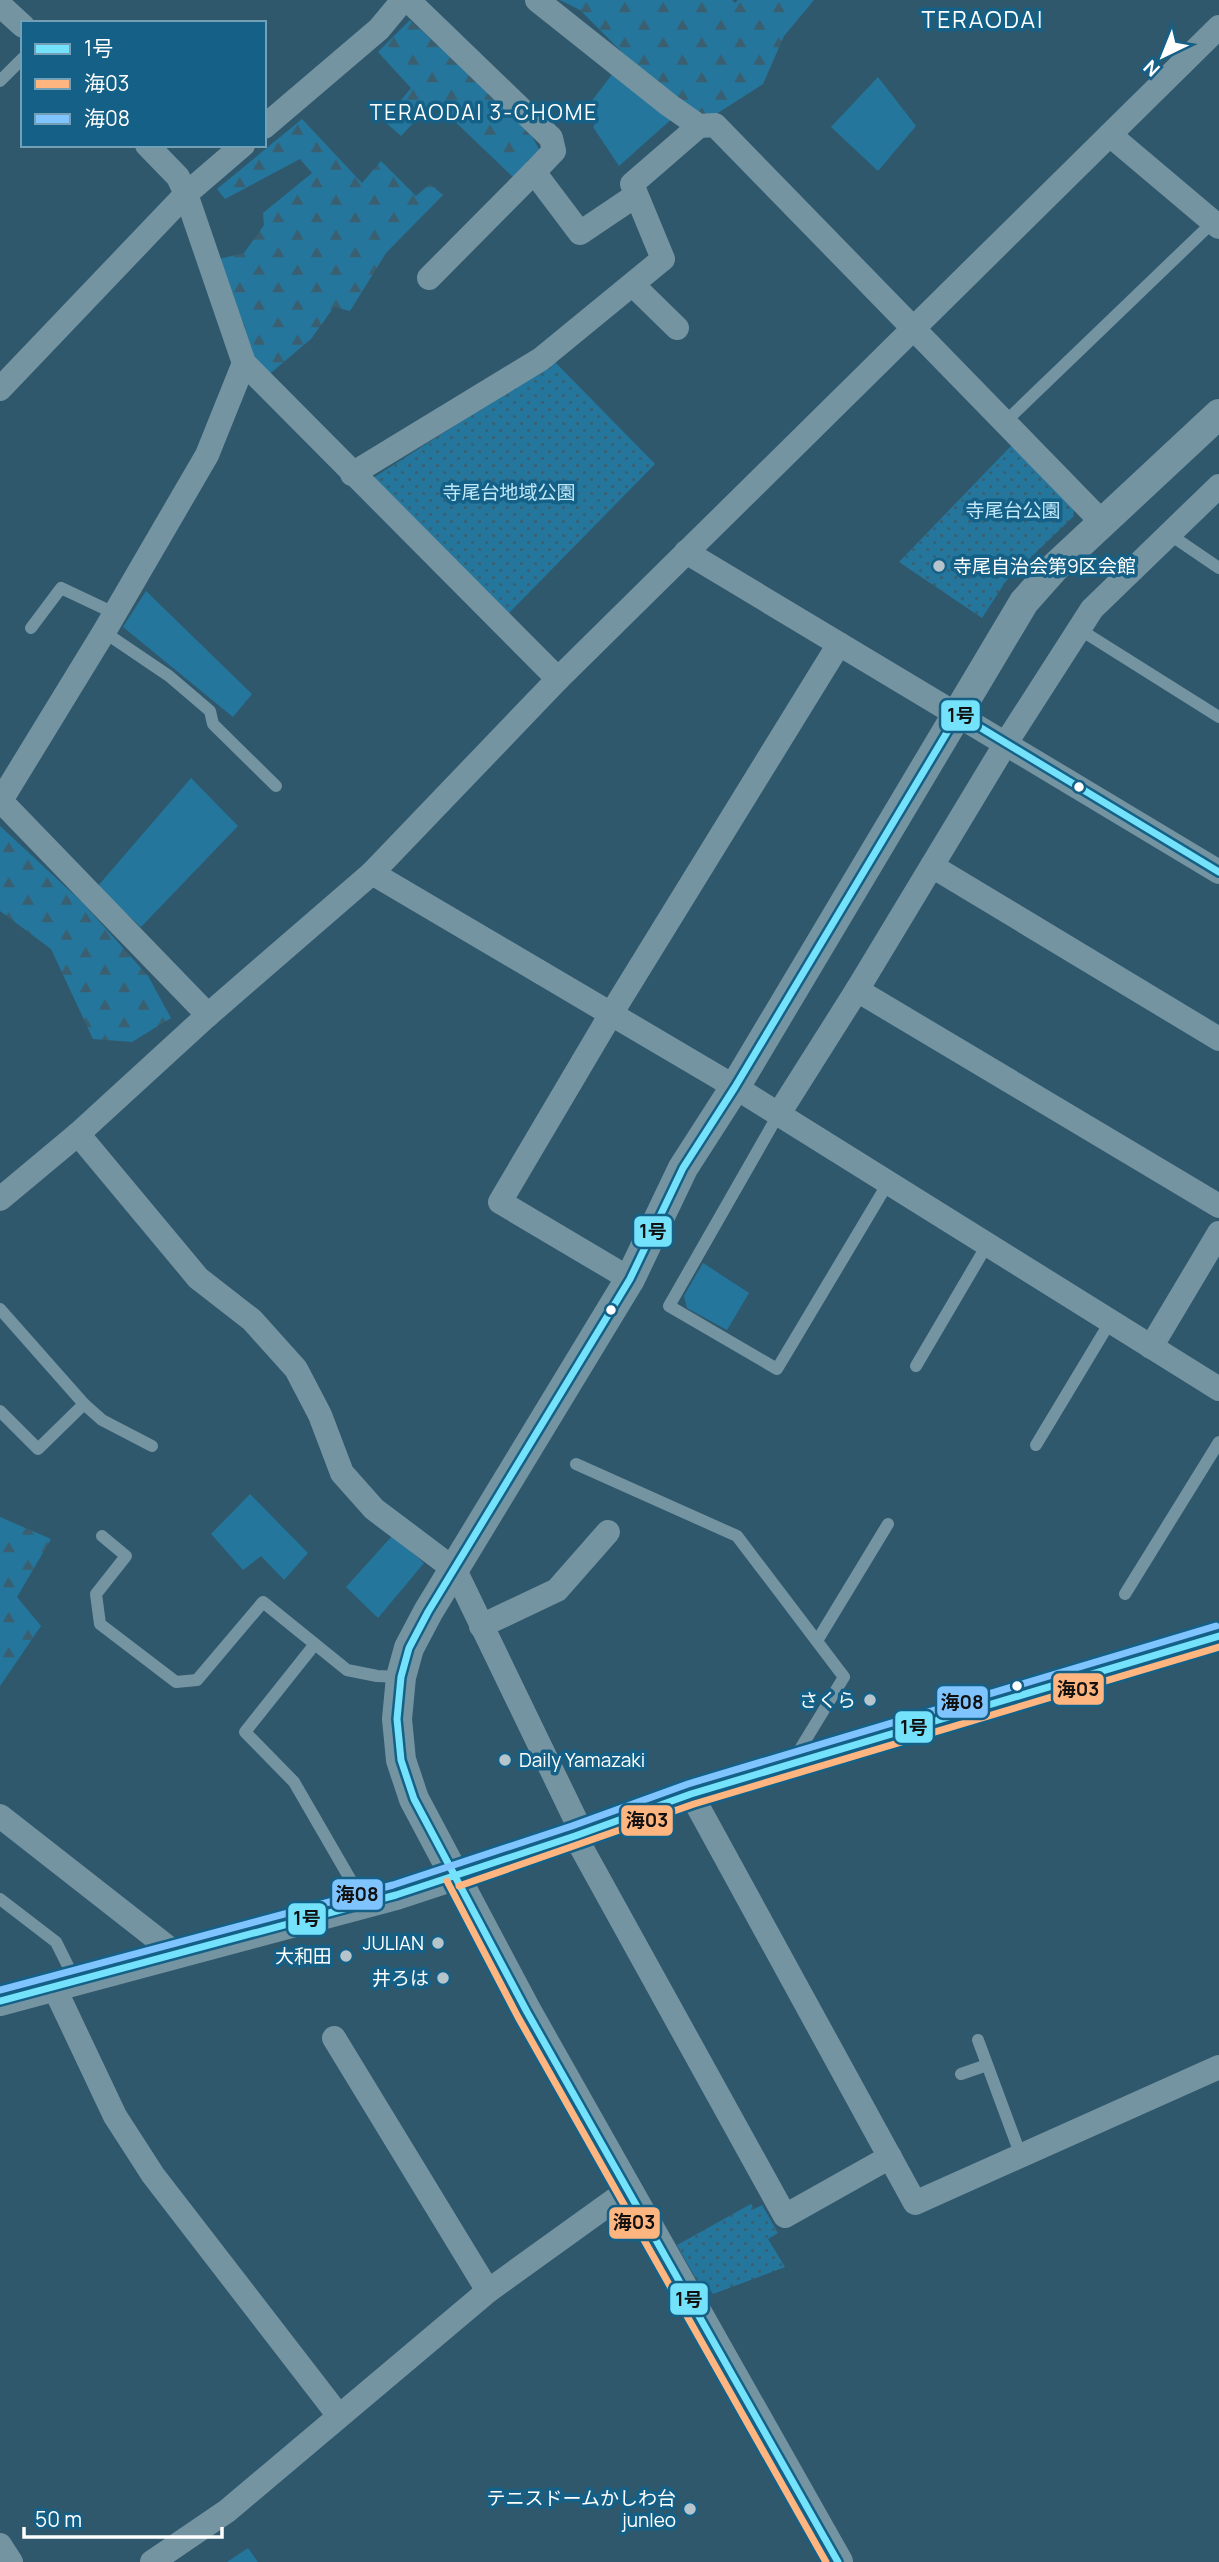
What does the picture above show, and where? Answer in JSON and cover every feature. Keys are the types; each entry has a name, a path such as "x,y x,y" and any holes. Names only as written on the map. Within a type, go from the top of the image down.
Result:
{"street":[{"path":"266,125 379,29 406,0 551,138 554,151 429,278"},
{"path":"537,0 699,126"},
{"path":"0,5 21,24"},
{"path":"0,1199 78,1134 208,1015 372,873 558,679 1219,27"},
{"path":"352,474 541,359 663,259 632,184 699,126 715,125 1102,523"},
{"path":"1110,135 1217,221"},
{"path":"149,147 178,177 187,194 244,363 558,679"},
{"path":"0,389 187,194 241,147"},
{"path":"534,172 580,233 635,196"},
{"path":"633,285 677,328"},
{"path":"208,1015 0,801 109,623 206,455 244,363"},
{"path":"838,2562 627,2191 456,1876 441,1855 414,1799 401,1760 397,1719 401,1677 409,1648 630,1279 684,1168 1024,601 1046,576 1219,414"},
{"path":"778,1115 1006,743 1091,610 1219,486"},
{"path":"687,552 1219,872"},
{"path":"630,1279 500,1202 611,1014 839,644"},
{"path":"932,866 1219,1039"},
{"path":"372,873 735,1087 1110,1322 1217,1384"},
{"path":"857,990 1219,1206"},
{"path":"78,1134 198,1278 251,1320 296,1369 320,1415 342,1473 374,1509 455,1570 579,1834 785,2216 890,2157"},
{"path":"1151,1347 1219,1233"},
{"path":"481,1626 557,1590 608,1532"},
{"path":"0,2001 456,1876 691,1794 1219,1636"},
{"path":"691,1794 915,2203 1219,2067"},
{"path":"0,1816 176,1953"},
{"path":"65,1984 115,2116 153,2175 339,2416"},
{"path":"334,2038 488,2291"},
{"path":"152,2562 227,2511 488,2291 627,2191"},
{"path":"0,2545 11,2562"}],"lane":[{"path":"0,81 21,60"},
{"path":"1005,422 1217,221"},
{"path":"1169,534 1219,568"},
{"path":"31,628 61,588 109,623 211,711 213,724 276,786"},
{"path":"1079,629 1219,718"},
{"path":"778,1115 669,1306 777,1369 888,1183"},
{"path":"916,1366 987,1245"},
{"path":"0,1309 84,1404 102,1420 152,1446"},
{"path":"1036,1445 1110,1322"},
{"path":"0,1411 37,1449 84,1404"},
{"path":"1125,1594 1219,1442"},
{"path":"576,1464 737,1536 844,1677 790,1766"},
{"path":"817,1641 888,1524"},
{"path":"102,1536 127,1556 96,1594 100,1624 176,1682 197,1680 263,1602 347,1670 401,1677"},
{"path":"315,1644 245,1732 294,1782 364,1903"},
{"path":"0,1899 56,1942 65,1984"},
{"path":"978,2040 1021,2156"},
{"path":"961,2074 987,2065"}],"green space":[{"path":"560,0 732,0 735,3 738,0 814,0 784,36 763,84 707,120 660,90 580,10"},
{"path":"410,20 528,129 541,153 515,179 443,110 430,105 401,136 384,121 411,88 378,52"},
{"path":"616,69 674,117 619,166 593,127 596,122 585,110"},
{"path":"878,77 916,126 878,171 831,127"},
{"path":"302,119 362,183 381,161 416,196 430,184 443,195 386,253 350,311 334,307 311,339 266,377 251,358 219,259 244,253 264,225 263,213 312,173 300,159 225,199 217,189"},
{"name":"寺尾台地域公園","path":"552,359 655,464 509,613 373,478 548,366"},
{"name":"寺尾台公園","path":"1012,445 1073,503 1074,516 1006,581 982,618 899,562"},
{"path":"146,591 252,694 233,717 123,627"},
{"path":"191,778 238,826 141,927 97,887"},
{"path":"0,826 83,903 148,976 171,1018 132,1042 93,1039 51,949 0,911"},
{"path":"703,1263 749,1293 727,1330 687,1308 684,1296"},
{"path":"250,1494 308,1553 284,1580 261,1556 243,1570 211,1534"},
{"path":"0,1517 51,1539 17,1597 41,1626 0,1686"},
{"path":"393,1535 424,1563 378,1618 346,1587"},
{"path":"751,2204 754,2209 762,2205 778,2233 768,2239 785,2267 713,2294 710,2290 704,2293 677,2245"},
{"path":"248,2548 258,2562 227,2562"}],"transit line":[{"name":"1号","path":"838,2562 527,2012 414,1799 401,1760 397,1719 401,1677 409,1648 428,1612 630,1279 683,1168 735,1087 958,714 1219,872"},
{"name":"海08","path":"0,1990 393,1885 572,1826 688,1784 1216,1626"},
{"name":"1号","path":"0,2001 396,1895 575,1836 691,1794 1219,1636"},
{"name":"海03","path":"459,1886 694,1804 1219,1647"},
{"name":"海03","path":"447,1881 518,2017 826,2562"}],"place":[{"name":"寺尾自治会第9区会館","path":"939,566"},
{"name":"さくら","path":"870,1700"},
{"name":"Daily Yamazaki","path":"505,1760"},
{"name":"JULIAN","path":"438,1943"},
{"name":"大和田","path":"346,1956"},
{"name":"井ろは","path":"443,1978"},
{"name":"テニスドームかしわ台 junleo","path":"690,2509"}],"district":[{"name":"TERAODAI","path":"983,20"},
{"name":"TERAODAI 3-CHOME","path":"484,113"}]}
